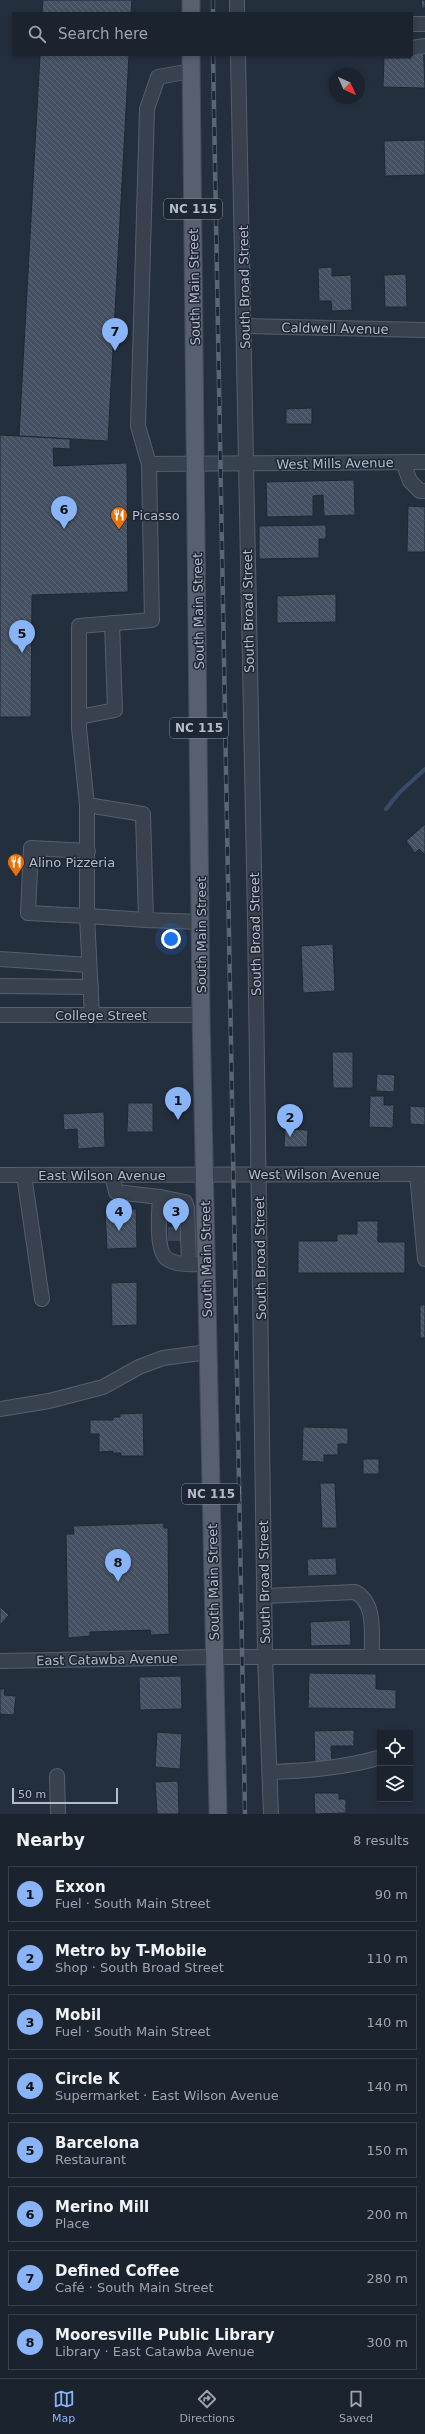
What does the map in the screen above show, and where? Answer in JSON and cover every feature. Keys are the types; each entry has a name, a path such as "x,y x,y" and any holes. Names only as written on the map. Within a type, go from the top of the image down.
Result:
{"main road":[{"path":"191,0 191,12"},
{"name":"South Main Street","path":"191,63 201,1015 218,1814"}],"street":[{"path":"237,0 237,12"},
{"path":"413,24 425,24"},
{"path":"413,48 425,46"},
{"name":"South Broad Street","path":"238,56 245,326 245,464 259,1175 266,1657 271,1814"},
{"path":"92,1016 87,916 87,805 79,717 79,626 152,620 149,464 138,426 148,109 158,77 191,63"},
{"name":"Caldwell Avenue","path":"245,326 425,330"},
{"path":"403,462 410,481 420,491 425,491"},
{"name":"West Mills Avenue","path":"149,464 196,466 425,462"},
{"path":"79,717 115,710 112,623"},
{"path":"87,805 143,814 146,920"},
{"path":"88,851 31,848 28,912 201,922"},
{"path":"0,959 90,966"},
{"path":"0,986 91,987"},
{"name":"College Street","path":"0,1015 201,1015"},
{"name":"West Wilson Avenue","path":"204,1174 421,1174"},
{"name":"East Wilson Avenue","path":"0,1175 204,1174"},
{"path":"421,1174 420,1211 425,1259"},
{"path":"24,1175 42,1299"},
{"path":"112,1175 116,1192 160,1197 185,1202 187,1208 186,1234 189,1264"},
{"path":"160,1197 164,1234 162,1252 166,1258 175,1262 206,1264"},
{"path":"0,1409 49,1401 102,1387 139,1367 163,1358 208,1352"},
{"path":"265,1596 355,1592 364,1596 370,1610 372,1657"},
{"name":"East Catawba Avenue","path":"0,1661 214,1657 425,1657"},
{"path":"270,1772 306,1771 351,1766 377,1758"},
{"path":"57,1776 58,1814"}],"building":[{"path":"43,0 132,0 131,12 42,12"},
{"path":"421,0 425,0 425,8 422,8"},
{"path":"413,40 423,40 425,88 383,87 384,58 411,58 411,56 413,56"},
{"path":"40,56 129,56 108,441 19,436"},
{"path":"425,140 425,175 385,176 384,141"},
{"path":"332,267 332,276 351,275 352,310 332,311 331,301 319,301 318,268"},
{"path":"406,274 407,307 385,307 384,275"},
{"path":"312,408 312,424 286,424 286,409"},
{"path":"0,435 70,439 70,449 53,448 54,466 127,463 128,592 32,595 31,717 0,717"},
{"path":"354,480 355,515 324,516 323,495 313,496 313,516 267,517 266,482"},
{"path":"408,506 425,507 425,552 407,552"},
{"path":"326,525 326,539 319,539 319,558 259,559 259,526"},
{"path":"336,594 336,622 277,623 277,596"},
{"path":"425,824 425,855 419,849 415,853 406,841"},
{"path":"333,944 335,991 303,993 301,946"},
{"path":"332,1052 353,1052 353,1088 333,1088"},
{"path":"377,1074 395,1075 394,1092 376,1091"},
{"path":"370,1096 384,1096 384,1105 394,1105 393,1128 369,1127"},
{"path":"128,1103 153,1103 153,1132 127,1132"},
{"path":"410,1106 425,1107 425,1125 410,1124"},
{"path":"104,1112 105,1147 78,1149 77,1129 64,1130 63,1114"},
{"path":"285,1129 308,1130 307,1147 284,1147"},
{"path":"136,1209 137,1248 107,1249 105,1210"},
{"path":"357,1221 378,1221 378,1242 405,1242 405,1273 298,1273 298,1241 337,1241 337,1234 357,1234"},
{"path":"137,1282 137,1325 112,1326 111,1283"},
{"path":"420,1305 425,1305 425,1338 420,1338"},
{"path":"143,1413 144,1456 121,1456 121,1453 113,1453 113,1451 99,1452 99,1434 90,1434 90,1420 113,1420 113,1417 120,1417 120,1414"},
{"path":"303,1427 348,1428 348,1444 338,1444 338,1455 324,1455 324,1462 302,1461"},
{"path":"363,1459 379,1459 379,1474 363,1474"},
{"path":"320,1483 335,1483 337,1528 322,1528"},
{"path":"163,1523 164,1528 168,1528 169,1634 151,1635 150,1630 90,1632 90,1636 68,1638 66,1534 74,1534 73,1526"},
{"path":"336,1558 337,1575 308,1576 307,1559"},
{"path":"0,1607 9,1615 0,1625"},
{"path":"350,1620 351,1645 311,1646 310,1622"},
{"path":"309,1673 376,1674 376,1689 396,1690 396,1709 308,1708"},
{"path":"181,1676 182,1709 140,1710 139,1677"},
{"path":"0,1689 5,1689 4,1695 16,1696 14,1715 1,1714 0,1720"},
{"path":"354,1730 354,1746 331,1746 332,1764 315,1765 314,1731"},
{"path":"157,1732 182,1734 180,1769 155,1767"},
{"path":"178,1781 179,1814 157,1814 155,1782"},
{"path":"314,1793 339,1793 339,1799 346,1799 346,1813 315,1814"}],"waterway":[{"path":"386,809 399,793 425,769"}],"tunnel":[{"path":"168,1234 185,1234"}],"railway":[{"path":"213,0 213,12"},
{"path":"213,56 245,1814"}],"place":[{"name":"Defined Coffee","path":"115,351"},
{"name":"Merino Mill","path":"64,529"},
{"name":"Picasso","path":"119,530"},
{"name":"Barcelona","path":"22,653"},
{"name":"Alino Pizzeria","path":"16,877"},
{"name":"Exxon","path":"178,1120"},
{"name":"Metro by T-Mobile","path":"290,1137"},
{"name":"Circle K","path":"119,1231"},
{"name":"Mobil","path":"176,1231"},
{"name":"Mooresville Public Library","path":"118,1582"}]}
